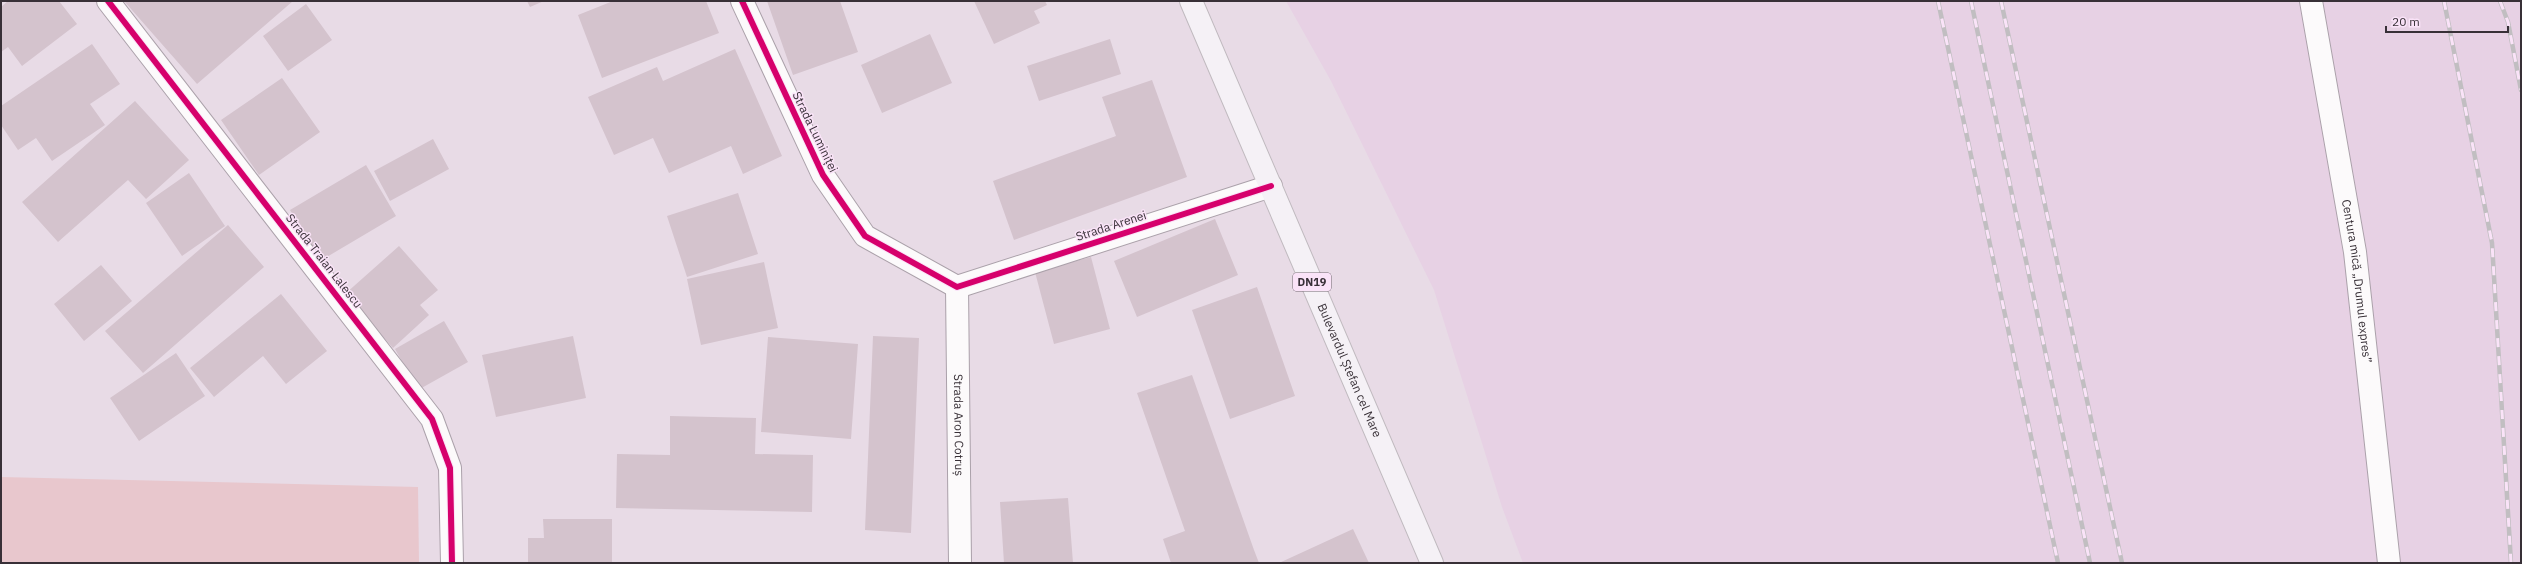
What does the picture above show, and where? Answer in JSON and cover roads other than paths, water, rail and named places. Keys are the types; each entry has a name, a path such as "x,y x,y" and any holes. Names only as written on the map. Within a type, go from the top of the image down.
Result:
{"main road":[{"name":"Bulevardul Ștefan cel Mare","path":"1191,1 1432,563"}],"street":[{"name":"Strada Traian Lalescu","path":"108,1 432,420 450,468 452,563"},
{"name":"Strada Luminiței","path":"742,1 823,175 865,236 957,287"},
{"name":"Centura mică „Drumul expres”","path":"2311,1 2354,252 2389,563"},
{"name":"Strada Arenei","path":"957,287 1271,186"},
{"name":"Strada Aron Cotruș","path":"957,287 960,563"}],"railway":[{"path":"1938,1 2058,563"},
{"path":"1971,1 2090,563"},
{"path":"2001,1 2122,563"},
{"path":"2444,1 2492,243 2511,563"},
{"path":"2500,1 2508,22 2521,90"}]}
